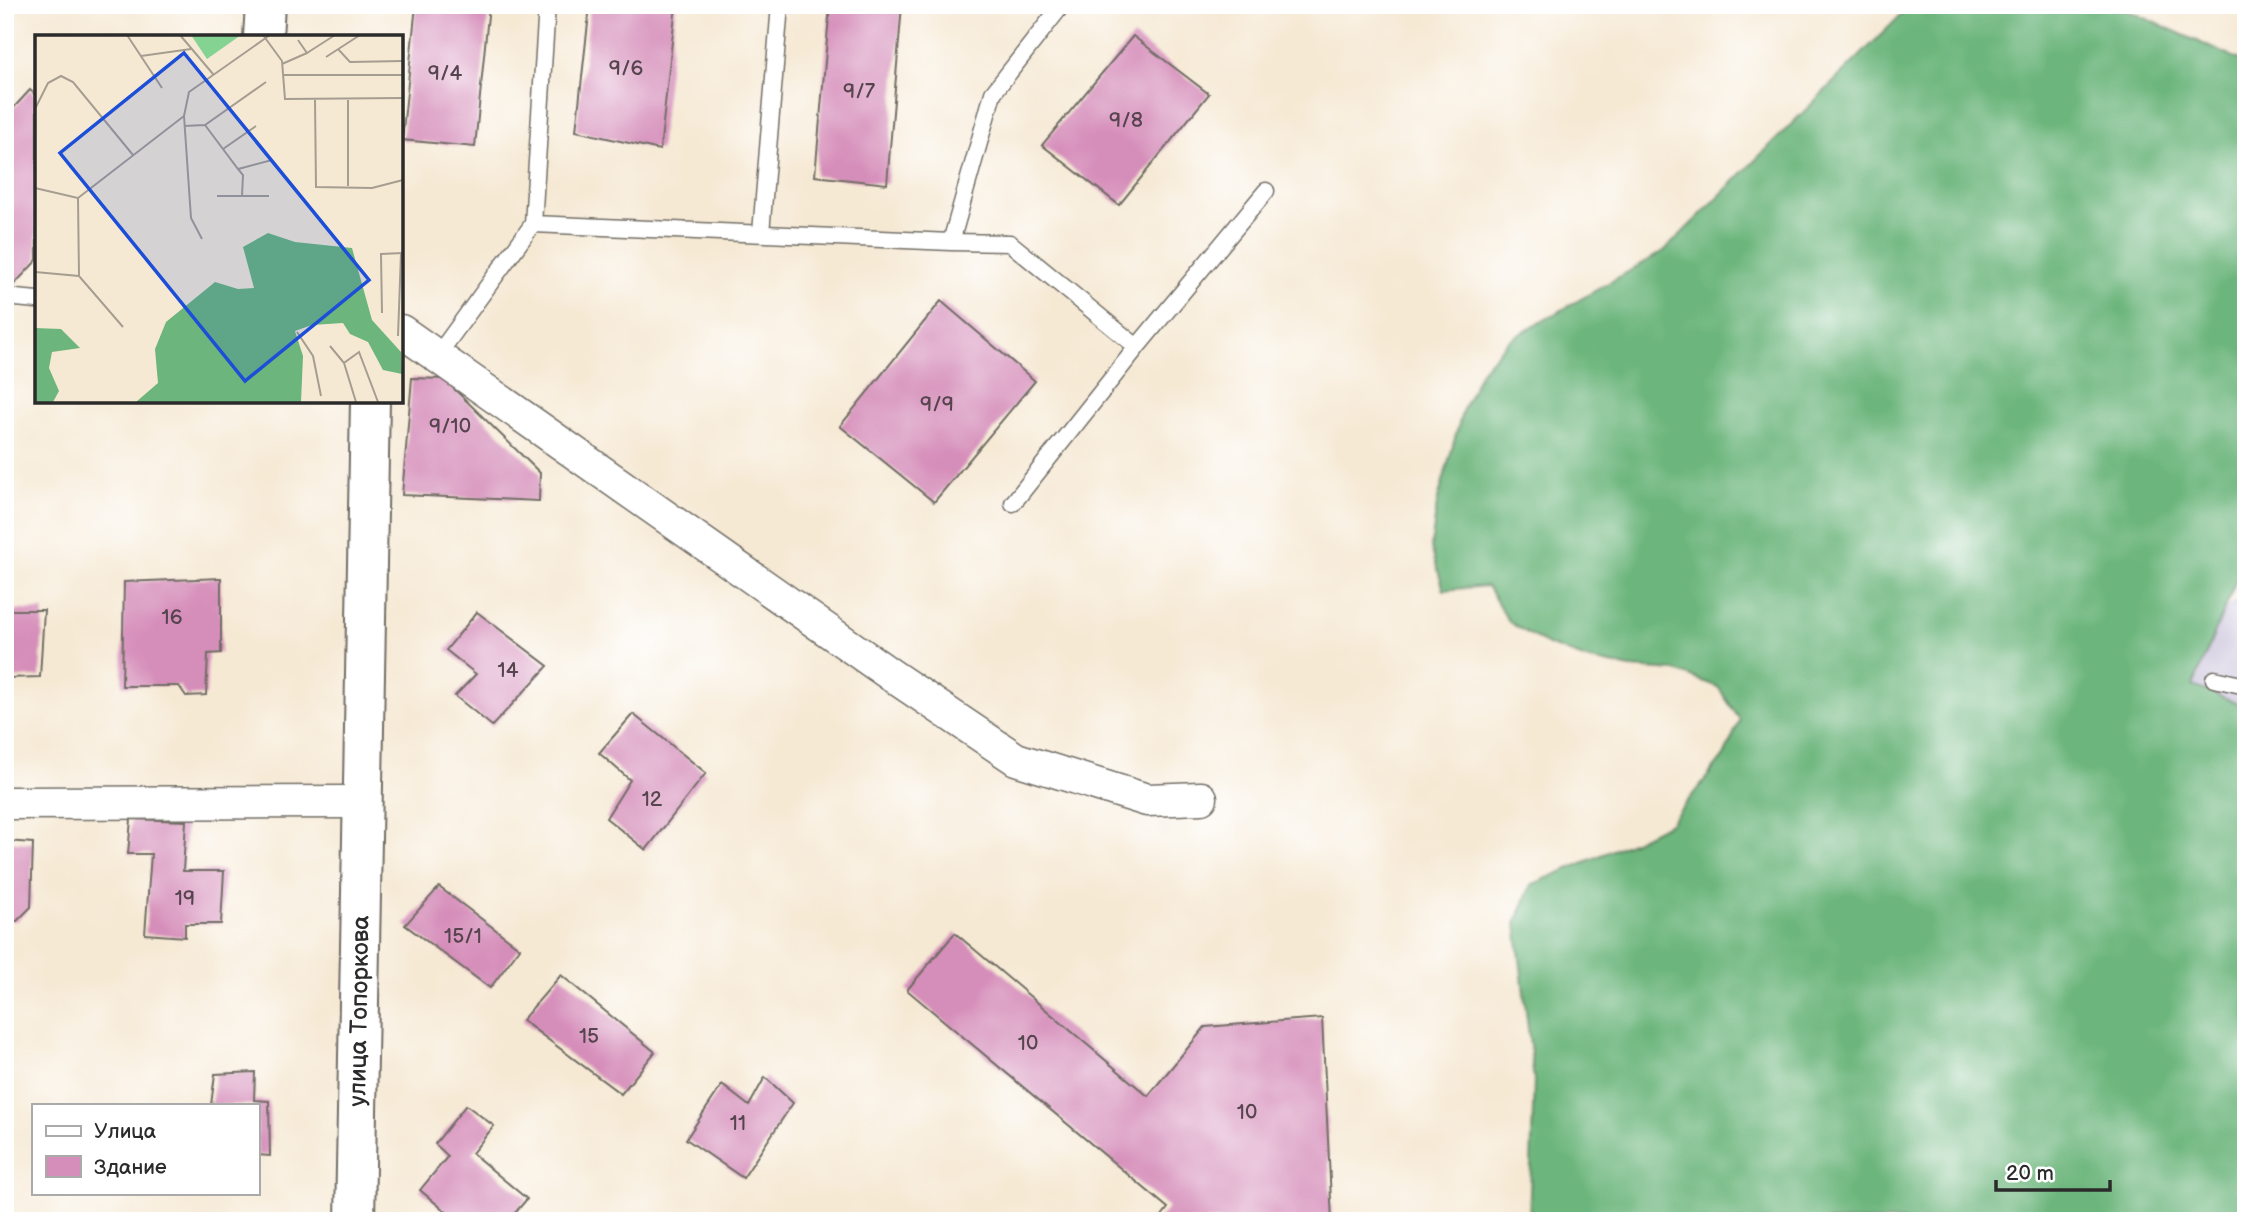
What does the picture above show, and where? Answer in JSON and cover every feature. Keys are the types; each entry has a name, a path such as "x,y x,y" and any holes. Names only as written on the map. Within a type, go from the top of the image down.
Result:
{"main road":[{"path":"263,35 265,5"},
{"name":"улица Топоркова","path":"355,1221 370,402"}],"street":[{"path":"402,332 891,676 1016,759 1147,800 1201,799"},
{"path":"5,803 362,802"}],"lane":[{"path":"437,356 533,224 547,5"},
{"path":"761,233 780,5"},
{"path":"951,242 993,93 1062,5"},
{"path":"1013,503 1266,191"},
{"path":"533,224 1010,243 1137,347"},
{"path":"5,297 35,300"},
{"path":"2214,679 2246,686"}],"shaded area":[{"path":"2246,594 2246,784 2161,733 2198,625"}],"green space":[{"path":"1911,5 2116,5 2246,63 2246,556 2193,686 2246,707 2246,1221 1529,1221 1534,1081 1516,923 1531,885 1670,823 1724,756 1740,720 1718,687 1676,671 1631,668 1589,660 1548,645 1509,622 1487,586 1444,590 1431,548 1437,503 1463,409 1481,371 1508,341 1664,251"}],"building":[{"path":"416,5 489,5 475,147 402,140"},
{"path":"590,5 676,5 660,150 576,131"},
{"path":"830,5 902,5 887,184 815,176"},
{"path":"1133,36 1209,94 1119,205 1042,145"},
{"path":"30,90 35,94 35,262 9,290 5,286 5,117"},
{"path":"941,301 1035,381 934,502 840,426"},
{"path":"412,378 444,379 540,473 539,501 402,495"},
{"path":"221,578 221,653 208,654 206,695 186,696 179,686 122,686 124,582"},
{"path":"5,587 10,587 9,610 44,610 40,677 5,678"},
{"path":"477,612 548,666 492,726 455,696 476,674 446,650"},
{"path":"633,714 706,773 646,850 606,818 630,780 599,753"},
{"path":"131,819 186,821 183,871 224,871 221,924 185,924 185,937 145,934 151,854 128,854"},
{"path":"5,841 33,843 31,907 17,921 5,920"},
{"path":"439,887 520,948 490,988 405,925"},
{"path":"955,933 1148,1096 1205,1027 1322,1018 1332,1221 1158,1221 1168,1208 907,990"},
{"path":"561,975 655,1052 621,1094 522,1020"},
{"path":"255,1072 254,1100 269,1101 270,1156 259,1155 259,1104 211,1104 215,1074"},
{"path":"765,1077 793,1103 743,1178 686,1139 722,1085 749,1106"},
{"path":"466,1105 494,1126 472,1153 527,1199 508,1221 457,1221 420,1190 448,1156 435,1144"}]}
